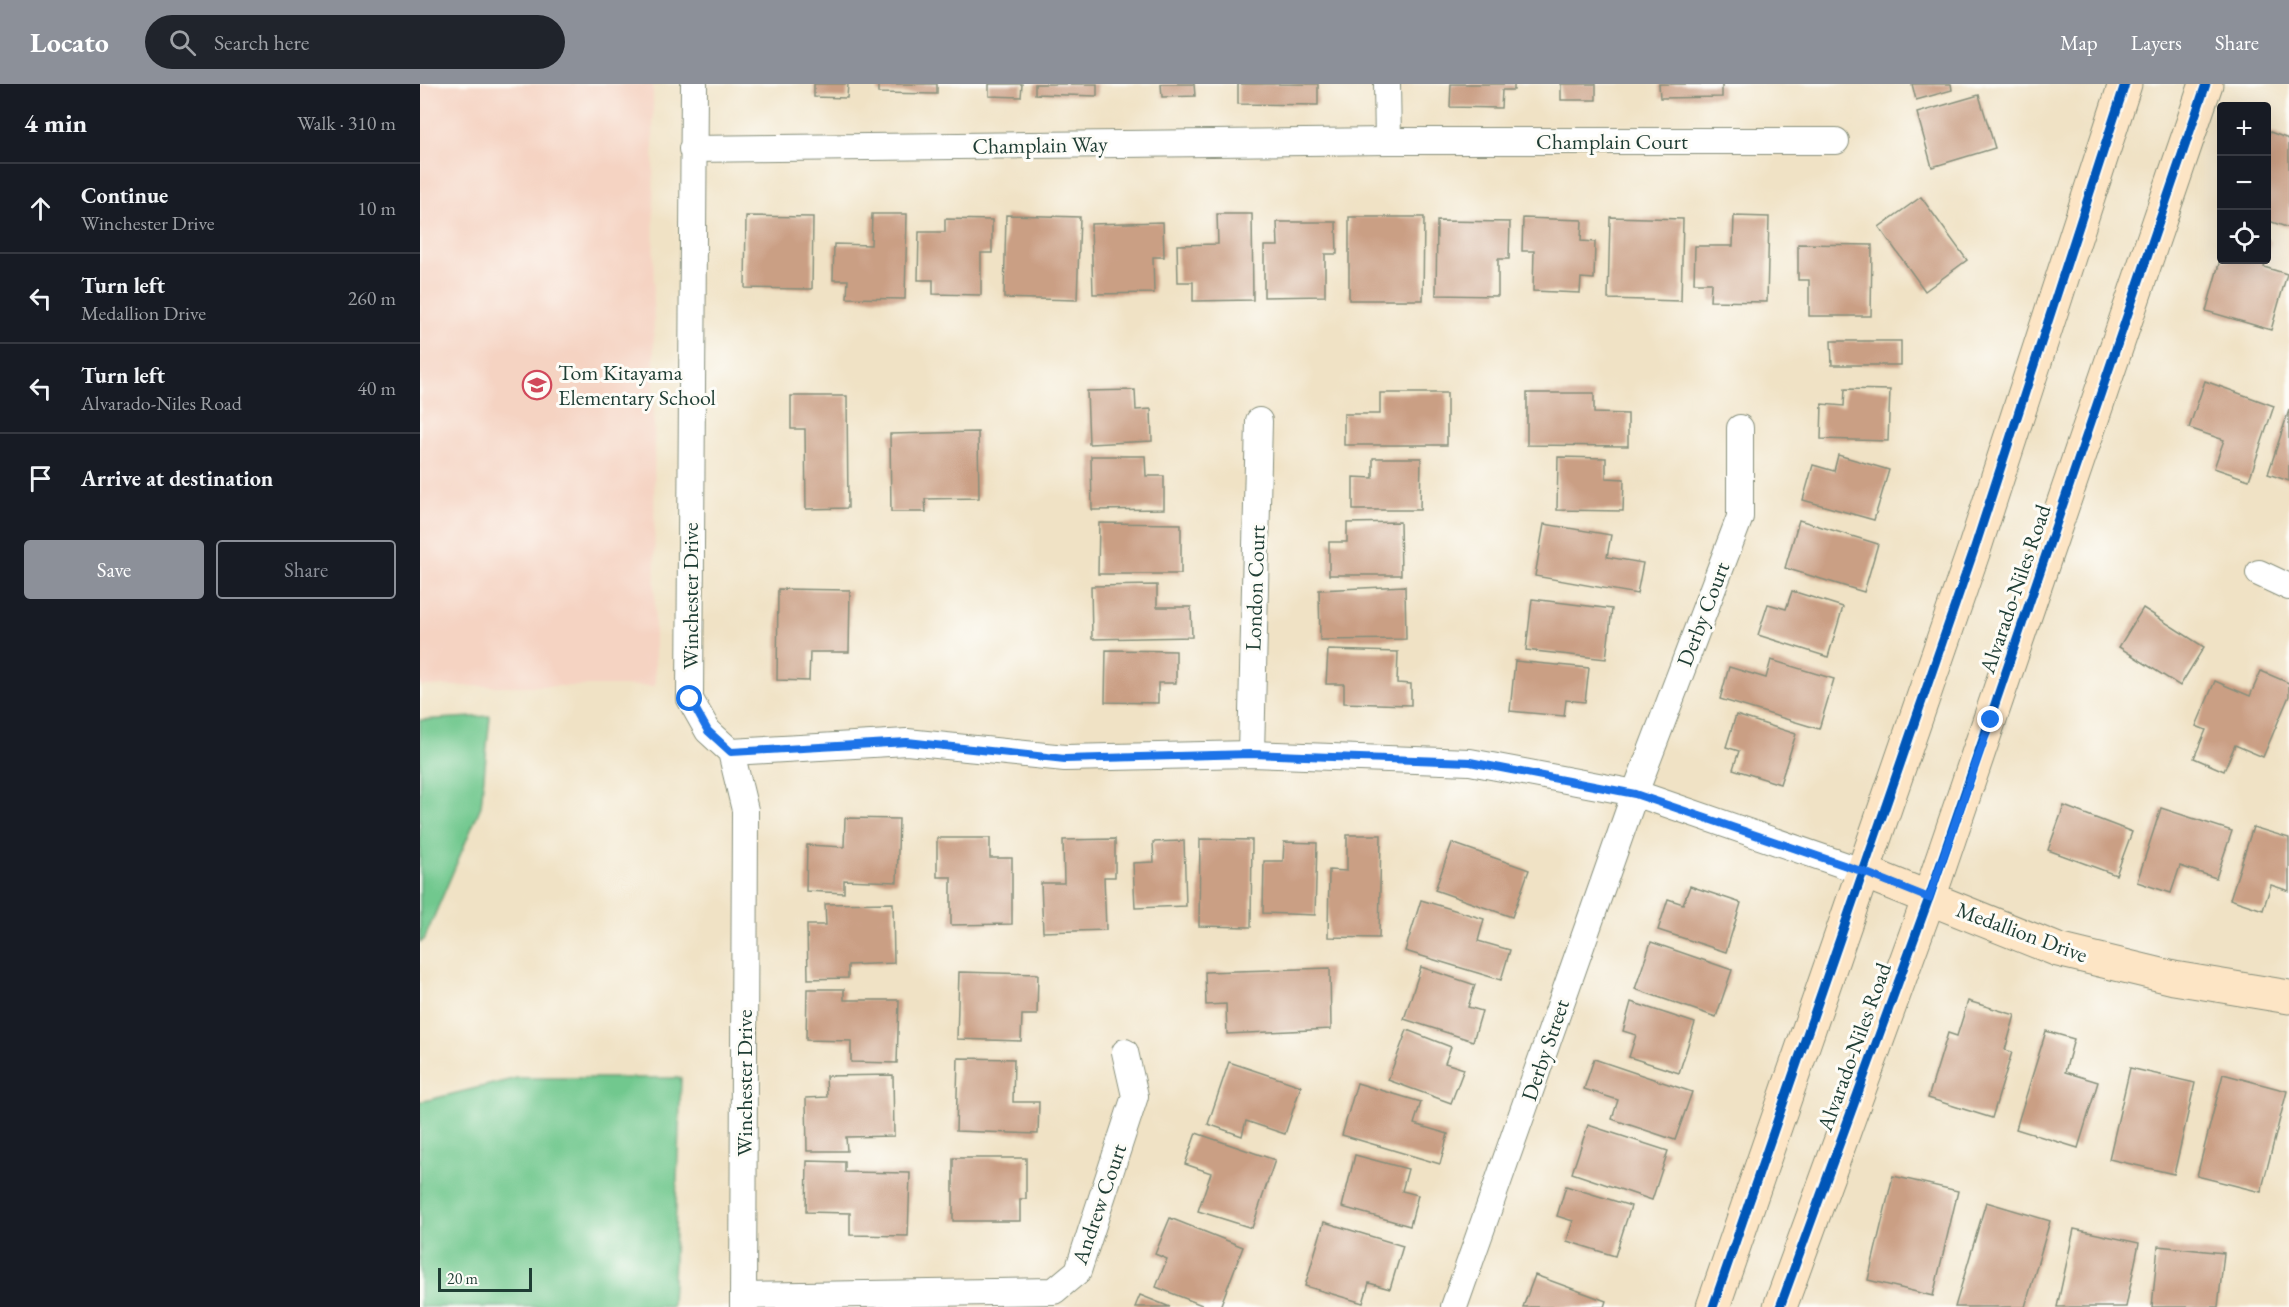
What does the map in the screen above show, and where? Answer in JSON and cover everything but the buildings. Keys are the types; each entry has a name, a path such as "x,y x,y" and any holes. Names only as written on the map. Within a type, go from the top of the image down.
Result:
{"main road":[{"name":"Alvarado-Niles Road","path":"1713,1307 1974,550 2125,84"},
{"name":"Alvarado-Niles Road","path":"1780,1307 1929,898 2206,84"},
{"name":"Medallion Drive","path":"1864,872 2058,950 2175,978 2289,997"}],"street":[{"name":"Winchester Drive","path":"694,84 690,699 708,731 731,752 745,810 743,1301"},
{"path":"1387,84 1388,141"},
{"name":"Champlain Way","path":"692,149 1388,141"},
{"name":"Champlain Court","path":"1388,141 1836,141"},
{"name":"London Court","path":"1251,754 1260,421"},
{"name":"Derby Court","path":"1635,794 1740,518 1740,428"},
{"path":"2259,573 2289,587"},
{"name":"Medallion Drive","path":"731,752 907,742 1065,759 1251,754 1470,762 1635,794 1864,872"},
{"name":"Derby Street","path":"1454,1307 1635,794"},
{"name":"Andrew Court","path":"743,1301 1054,1291 1078,1271 1135,1096 1125,1052"}],"shaded area":[{"name":"Tom Kitayama Elementary School","path":"420,84 653,84 655,686 420,686"}],"green space":[{"path":"490,716 481,806 424,940 420,942 420,720"},
{"path":"517,1078 681,1078 672,1307 420,1307 420,1102"}],"cycle path":[{"path":"1713,1307 1974,550 2125,84"},
{"path":"1780,1307 1929,898 2206,84"}],"place":[{"name":"Tom Kitayama Elementary School","path":"537,385"}],"route":[{"path":"690,699 708,731 731,752 907,742 1065,759 1251,754 1470,762 1635,794 1864,872 1929,898 1991,720"}]}
